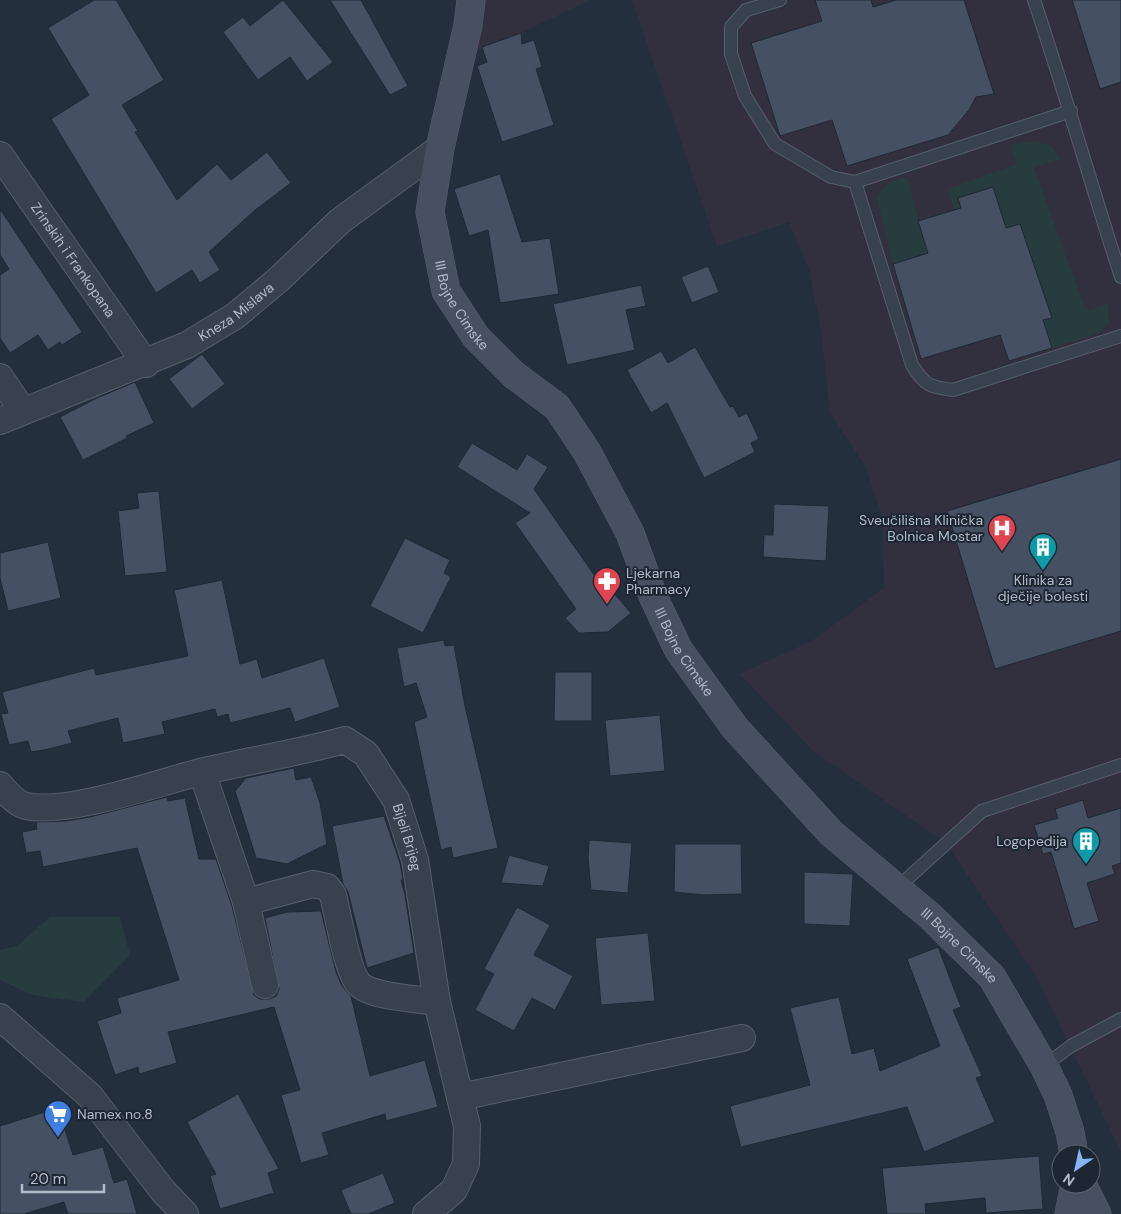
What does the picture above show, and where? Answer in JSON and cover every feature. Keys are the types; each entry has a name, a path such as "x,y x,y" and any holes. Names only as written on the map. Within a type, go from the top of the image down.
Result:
{"street":[{"name":"III Bojne Cimske","path":"471,0 465,42 440,148 430,212 446,292 476,337 514,375 557,407 587,452 630,532 653,596 678,649 736,728 831,833 930,916 992,977 1044,1066 1058,1095 1072,1144"},
{"name":"Kneza Mislava","path":"0,421 187,346 235,316 278,280 340,221 440,148"},
{"name":"Zrinskih i Frankopana","path":"0,155 146,364"},
{"path":"0,377 23,411"},
{"name":"Bijeli Brijeg","path":"0,785 6,793 25,806 52,806 84,802 202,772 302,752 345,740 366,754 396,800 415,860 437,1002 467,1126 466,1164 454,1190 426,1214"},
{"path":"202,772 246,902 265,985"},
{"path":"246,902 314,884 328,887 333,895 350,966 358,984 372,992 437,1002"},
{"path":"0,1017 90,1096 163,1191 185,1214"},
{"path":"460,1096 742,1038"},
{"path":"1069,1214 1073,1194"},
{"path":"1087,1194 1097,1214"}],"lane":[{"path":"780,0 746,10 731,27 731,54 745,96 775,144 831,177 855,182 1072,111"},
{"path":"1034,0 1072,111 1094,193 1121,277"},
{"path":"855,182 912,365 921,379 932,387 953,390 1121,336"},
{"path":"897,888 982,811 1121,765"},
{"path":"1044,1066 1071,1046 1121,1019"}],"shaded area":[{"path":"476,0 590,0 521,33 468,54"},
{"name":"Sveučilišna Klinička Bolnica Mostar","path":"632,0 1121,0 1121,1152 1036,976 945,842 814,752 740,674 813,640 884,588 882,516 866,467 830,413 822,338 810,272 789,222 717,246"}],"green space":[{"path":"1035,141 1052,146 1060,159 1034,168 1086,311 1108,304 1109,323 1100,333 1052,348 1043,320 1052,317 1042,286 1032,289 1006,228 993,187 958,198 961,208 954,210 948,189 1017,164 1010,145"},
{"path":"907,177 928,253 893,264 877,199 881,190 885,187 892,182"},
{"path":"50,917 120,917 130,955 84,1002 32,995 0,980 0,950 17,946"}],"building":[{"path":"94,0 116,0 164,80 122,105 138,131 135,132 177,200 217,164 231,180 267,152 291,183 254,211 209,252 220,270 200,283 192,270 156,293 51,119 89,95 48,28"},
{"path":"283,0 333,62 307,81 290,57 258,80 223,32 243,17 250,26"},
{"path":"330,0 361,0 408,86 390,95"},
{"path":"815,0 871,0 873,7 896,0 964,0 994,94 976,97 969,110 948,135 847,166 832,120 780,136 751,43 822,21"},
{"path":"1072,0 1121,0 1121,82 1100,89"},
{"path":"521,33 522,44 534,40 542,67 536,69 554,125 502,142 477,66 487,62 482,47"},
{"path":"500,174 522,242 550,238 559,294 500,303 488,230 469,236 454,189"},
{"path":"993,187 1006,228 1020,224 1052,318 1043,320 1052,348 1009,361 1000,335 921,359 893,264 928,253 918,221 961,208 958,198"},
{"path":"0,209 82,332 62,345 60,342 48,350 38,335 10,353 0,338 0,275 9,269 0,255"},
{"path":"708,266 719,292 692,303 681,277"},
{"path":"641,285 646,306 626,310 635,350 567,365 553,304"},
{"path":"695,347 730,407 733,406 739,417 747,413 759,439 751,443 755,452 704,478 667,403 651,413 627,370 661,351 668,363"},
{"path":"202,354 225,384 192,409 169,379"},
{"path":"135,382 154,423 83,460 60,417 97,398"},
{"path":"472,443 517,470 527,454 548,467 534,489 602,586 606,584 631,613 608,632 579,633 565,618 576,609 515,523 530,513 457,467"},
{"name":"Klinika za dječije bolesti","path":"1121,459 1121,631 995,669 947,511"},
{"path":"159,491 167,572 125,576 118,511 139,508 137,493"},
{"path":"774,504 829,506 826,561 763,557 764,535 773,535"},
{"path":"405,538 450,560 444,573 451,577 423,633 370,606"},
{"path":"48,542 61,598 8,611 0,578 0,553"},
{"path":"222,580 240,664 257,659 262,678 324,658 340,707 295,722 290,708 230,723 228,714 217,717 215,709 162,722 165,734 123,743 118,718 68,731 72,743 44,750 31,752 28,741 9,745 1,714 8,713 2,692 94,668 96,675 188,656 174,590"},
{"path":"444,640 445,646 454,645 465,706 498,848 453,858 451,847 441,850 414,722 427,717 416,683 404,687 397,648"},
{"path":"555,672 592,672 592,721 554,721"},
{"path":"660,715 665,771 610,776 605,720"},
{"path":"294,768 296,780 311,777 320,803 327,844 287,864 256,858 235,791 246,778"},
{"path":"167,797 168,801 185,798 199,859 216,859 232,906 254,995 260,999 269,999 276,996 279,989 265,918 287,912 321,911 336,972 342,986 351,996 370,1076 425,1060 438,1107 386,1121 385,1114 322,1133 329,1155 301,1163 281,1095 300,1090 274,1007 168,1032 177,1063 139,1074 138,1067 115,1075 97,1021 121,1013 117,998 179,980 137,848 43,867 40,851 26,853 22,832 37,829 36,822 66,821 90,817"},
{"name":"Logopedija","path":"1083,800 1088,818 1121,808 1121,863 1112,866 1115,874 1087,883 1099,921 1074,929 1051,852 1043,854 1034,825 1058,818 1055,809"},
{"path":"384,816 400,863 403,880 401,880 414,953 367,968 348,892 343,884 332,826"},
{"path":"589,840 632,843 628,893 591,890 588,858"},
{"path":"675,844 741,844 742,894 704,895 674,892"},
{"path":"509,855 549,866 543,886 501,883"},
{"path":"804,872 853,874 850,926 804,924"},
{"path":"517,907 550,925 534,955 573,976 555,1010 532,998 514,1031 475,1010 494,974 484,969"},
{"path":"648,933 655,1001 601,1005 595,938"},
{"path":"938,947 961,1007 953,1010 982,1076 976,1078 995,1122 924,1152 907,1107 741,1147 730,1106 810,1085 790,1008 839,997 852,1054 874,1048 880,1071 940,1046 907,959"},
{"path":"238,1094 279,1169 268,1173 274,1193 220,1209 210,1176 216,1174 187,1122"},
{"path":"58,1108 73,1155 103,1147 114,1183 127,1179 137,1214 68,1214 64,1202 24,1214 0,1214 0,1126"},
{"path":"1039,1156 1043,1209 986,1213 985,1198 925,1204 926,1214 887,1214 882,1168"},
{"path":"383,1173 395,1203 368,1214 351,1214 341,1190"}],"place":[{"name":"Sveučilišna Klinička Bolnica Mostar","path":"1002,552"},
{"name":"Klinika za dječije bolesti","path":"1043,571"},
{"name":"Ljekarna Pharmacy","path":"607,605"},
{"name":"Logopedija","path":"1086,865"},
{"name":"Namex no.8","path":"58,1138"}]}
